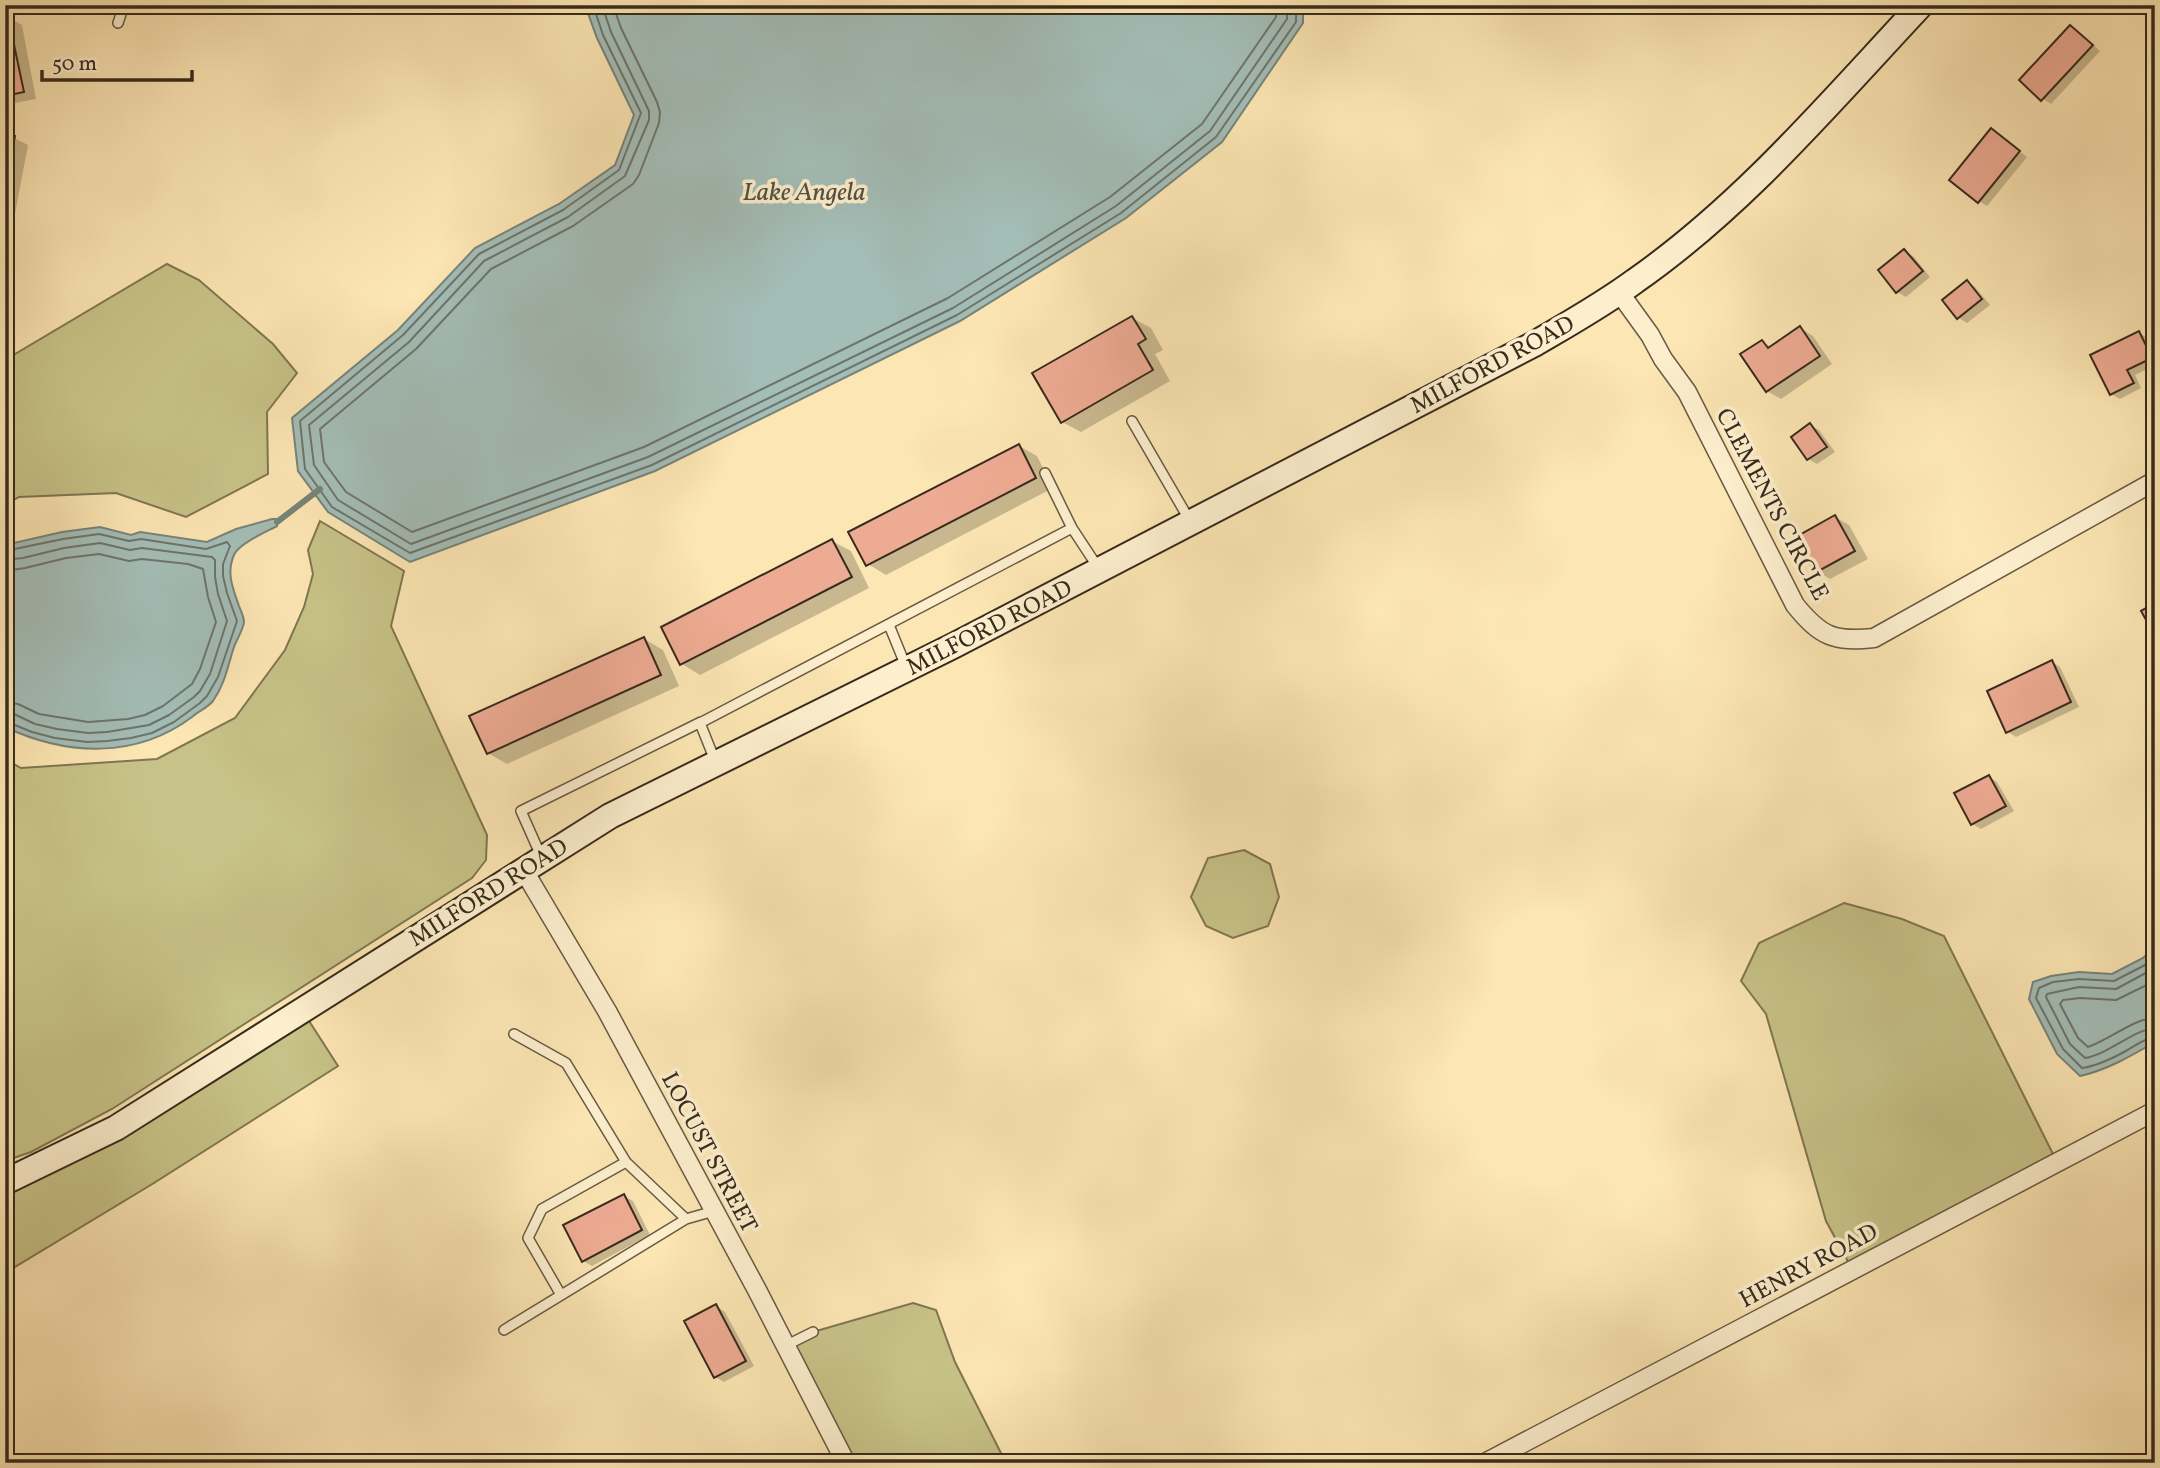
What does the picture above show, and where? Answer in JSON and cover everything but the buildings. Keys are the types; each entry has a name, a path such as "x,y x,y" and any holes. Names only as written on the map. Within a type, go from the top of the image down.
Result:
{"street":[{"name":"MILFORD ROAD","path":"5,1182 117,1128 610,816 907,669 1191,523 1536,343 1637,281 1703,228 1772,164 1921,5"},
{"name":"CLEMENTS CIRCLE","path":"1619,292 1686,391 1795,605 1809,623 1838,639 1874,638 2155,481"},
{"name":"LOCUST STREET","path":"532,863 607,1011 846,1463"},
{"name":"HENRY ROAD","path":"1485,1463 2155,1111"}],"lane":[{"path":"118,23 124,5"},
{"path":"1132,422 1191,523"},
{"path":"1045,473 1072,528 1099,570"},
{"path":"532,863 520,811 701,722 1072,528"},
{"path":"889,625 907,669"},
{"path":"701,722 716,763"},
{"path":"514,1034 566,1062 626,1162 686,1219"},
{"path":"561,1295 528,1238 542,1209 626,1162"},
{"path":"504,1330 686,1219 714,1212"},
{"path":"785,1346 813,1332"}],"shaded area":[{"path":"167,264 199,280 273,344 297,373 267,412 268,474 186,517 116,493 19,497 5,505 5,360"},
{"path":"320,521 404,571 391,626 487,835 486,860 472,878 112,1109 31,1152 5,1161 5,759 21,768 157,759 235,718 285,650 304,607 313,574 308,550"},
{"path":"1244,850 1270,864 1279,897 1268,926 1233,938 1206,926 1191,897 1208,858"},
{"path":"1844,903 1902,919 1944,936 2057,1162 1852,1269 1826,1221 1766,1014 1741,981 1759,943"},
{"path":"302,1010 338,1066 154,1183 5,1273 5,1181"},
{"path":"913,1303 936,1310 955,1362 1006,1463 846,1463 785,1346 813,1332"}],"water":[{"name":"Lake Angela","path":"585,5 1303,5 1303,23 1222,142 1126,218 960,321 655,471 410,562 328,512 298,471 292,418 398,330 475,248 559,204 615,165 634,115 597,38"},
{"path":"277,519 277,526 241,547 234,555 231,581 244,622 220,688 208,706 170,731 148,740 101,749 52,744 5,727 5,545 62,532 100,527 131,535 140,532 207,542 236,529"},
{"path":"2155,947 2155,1042 2109,1066 2080,1076 2057,1054 2029,999 2033,982 2079,972 2112,974 2143,958"}],"waterway":[{"path":"277,522 320,489"}]}
